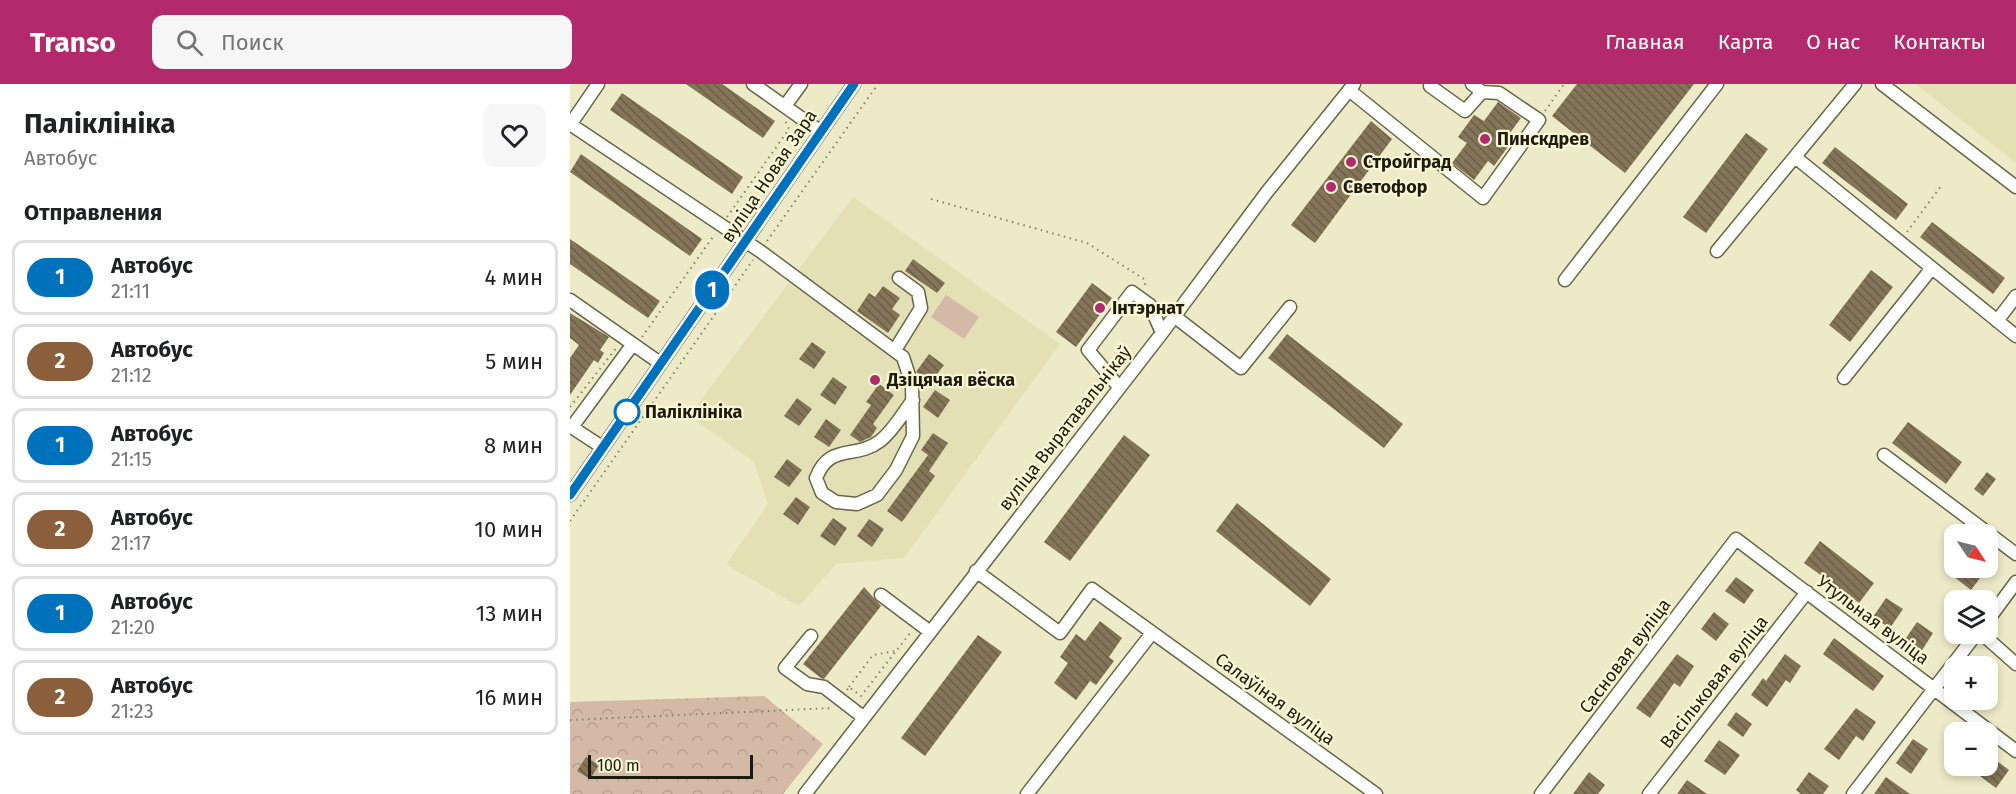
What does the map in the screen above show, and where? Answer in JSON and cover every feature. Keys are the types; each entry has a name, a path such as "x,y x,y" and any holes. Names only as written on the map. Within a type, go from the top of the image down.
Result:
{"street":[{"path":"598,84 570,124 760,251 903,357 912,385 913,400 913,436 896,470 877,495 856,504 836,502 822,493 816,478 822,464 840,452 865,450 882,440 913,400"},
{"path":"753,84 821,132"},
{"path":"781,104 801,84"},
{"name":"вуліца Новая Зара","path":"570,495 854,84"},
{"path":"1351,87 1483,198 1539,120 1499,93 1477,88 1465,111 1430,86 1432,84"},
{"path":"1565,280 1717,84"},
{"path":"1718,251 1855,84"},
{"path":"1882,84 2016,187"},
{"name":"вуліца Выратавальнікаў","path":"805,794 1162,333 1267,192 1351,87"},
{"path":"1795,157 2016,336"},
{"path":"1844,378 1932,268"},
{"path":"895,350 921,308 918,292 899,278"},
{"path":"1119,387 1088,350 1132,292 1150,305 1162,333"},
{"path":"1997,321 2016,296"},
{"path":"570,300 660,363"},
{"path":"1174,316 1241,368 1290,307"},
{"path":"602,447 571,426 630,343"},
{"path":"1884,455 2016,554"},
{"name":"Утульная вуліца","path":"1736,539 2016,751"},
{"name":"Сасновая вуліца","path":"1541,794 1736,539"},
{"name":"Салаўіная вуліца","path":"976,571 1060,633 1092,589 1376,794"},
{"path":"1998,606 2016,582"},
{"name":"Васільковая вуліца","path":"1649,794 1807,592"},
{"path":"881,595 929,631"},
{"path":"1027,794 1152,633"},
{"path":"811,636 785,668 807,684 824,687 863,717"},
{"path":"1853,794 1933,688 1970,644"},
{"path":"1992,644 2016,664"}],"path":[{"path":"570,521 878,84"},
{"path":"1539,120 1564,84"},
{"path":"570,407 614,349 638,342 789,129 781,104"},
{"path":"1900,242 1941,186"},
{"path":"931,199 1087,243 1144,279 1150,305"},
{"path":"849,687 861,696 918,624"},
{"path":"570,720 832,709 873,655 897,651"}],"shaded area":[{"path":"2016,84 2016,163 1917,85"},
{"name":"Дзіцячая вёска","path":"853,197 1060,344 904,558 836,564 799,606 726,565 768,504 754,462 689,416"}],"green space":[{"path":"946,295 979,317 964,339 931,317"},
{"path":"764,696 823,744 783,794 570,794 570,702"}],"building":[{"path":"686,84 722,84 775,121 763,138"},
{"path":"1577,84 1694,84 1625,173 1552,116"},
{"path":"622,93 743,177 732,194 610,110"},
{"name":"Пинскдрев","path":"1498,102 1521,118 1507,137 1512,141 1494,166 1488,161 1474,180 1452,163 1467,143 1458,137 1474,115 1484,121"},
{"path":"1371,121 1392,139 1315,243 1291,225"},
{"path":"1746,133 1768,149 1706,233 1683,217"},
{"path":"1835,147 1908,204 1896,220 1822,163"},
{"path":"581,154 702,239 690,256 570,172"},
{"path":"1932,222 2005,278 1993,294 1920,237"},
{"path":"570,239 660,301 648,318 570,264"},
{"path":"913,259 945,283 937,293 905,271"},
{"path":"1871,270 1893,287 1850,342 1829,325"},
{"path":"1092,283 1112,298 1076,347 1056,332"},
{"path":"883,286 900,298 892,309 900,315 888,333 857,311 869,293 875,297"},
{"path":"570,313 609,337 600,350 604,353 598,363 594,360 570,395 570,358 579,345 570,338"},
{"path":"1287,334 1403,424 1384,448 1268,358"},
{"path":"812,342 826,352 814,369 799,359"},
{"path":"929,354 944,365 931,382 916,372"},
{"path":"833,377 847,387 835,405 820,395"},
{"path":"879,384 894,395 873,424 877,428 871,437 860,442 850,435 871,405 866,402"},
{"path":"935,390 950,400 938,418 923,407"},
{"path":"797,398 812,409 799,426 784,416"},
{"path":"826,419 841,430 829,447 814,437"},
{"path":"1908,422 1962,462 1946,484 1892,443"},
{"path":"933,433 948,443 929,471 935,476 902,522 887,511 928,455 921,450"},
{"path":"1124,435 1150,455 1070,561 1044,542"},
{"path":"787,459 802,470 789,487 774,477"},
{"path":"1987,472 1996,479 1983,496 1974,489"},
{"path":"796,497 810,507 798,525 783,514"},
{"path":"1237,503 1331,579 1310,606 1216,531"},
{"path":"833,518 847,528 835,546 820,536"},
{"path":"869,519 884,529 872,547 857,536"},
{"path":"1820,541 1874,583 1859,603 1804,563"},
{"path":"1736,577 1754,590 1744,604 1725,591"},
{"path":"1955,578 1980,578 1971,590"},
{"path":"864,587 881,606 824,679 821,678 803,664"},
{"path":"1886,598 1903,609 1890,628 1873,617"},
{"path":"1714,612 1729,624 1716,641 1701,629"},
{"path":"1100,621 1122,638 1109,657 1114,661 1096,685 1090,681 1076,700 1054,683 1068,663 1060,657 1076,634 1085,641"},
{"path":"1917,622 1933,633 1919,655 1902,644"},
{"path":"978,635 1002,652 925,756 901,738"},
{"path":"1834,638 1884,676 1873,691 1823,654"},
{"path":"1677,654 1694,666 1680,687 1674,683 1650,718 1636,708"},
{"path":"1785,654 1801,666 1790,683 1786,680 1767,707 1751,695 1763,678 1766,681"},
{"path":"1856,708 1876,722 1863,741 1856,736 1839,760 1824,749"},
{"path":"1736,712 1752,724 1743,737 1727,725"},
{"path":"1913,739 1928,749 1911,774 1896,763"},
{"path":"1719,740 1740,755 1725,775 1704,761"},
{"path":"586,757 599,765 590,779 577,771"},
{"path":"1998,762 2009,770 1996,788 1980,776 1998,776"},
{"path":"1589,772 1605,785 1598,794 1573,794"},
{"path":"1809,772 1829,786 1823,794 1801,794 1796,790"},
{"path":"1886,777 1910,794 1874,794"},
{"path":"1687,780 1707,794 1677,794"}],"bus line":[{"name":"1","path":"570,495 854,84"}],"place":[{"name":"Пинскдрев","path":"1485,139"},
{"name":"Стройград","path":"1351,162"},
{"name":"Светофор","path":"1331,187"},
{"name":"Інтэрнат","path":"1100,308"},
{"name":"Дзіцячая вёска","path":"875,380"},
{"name":"Паліклініка","path":"627,412"}]}
